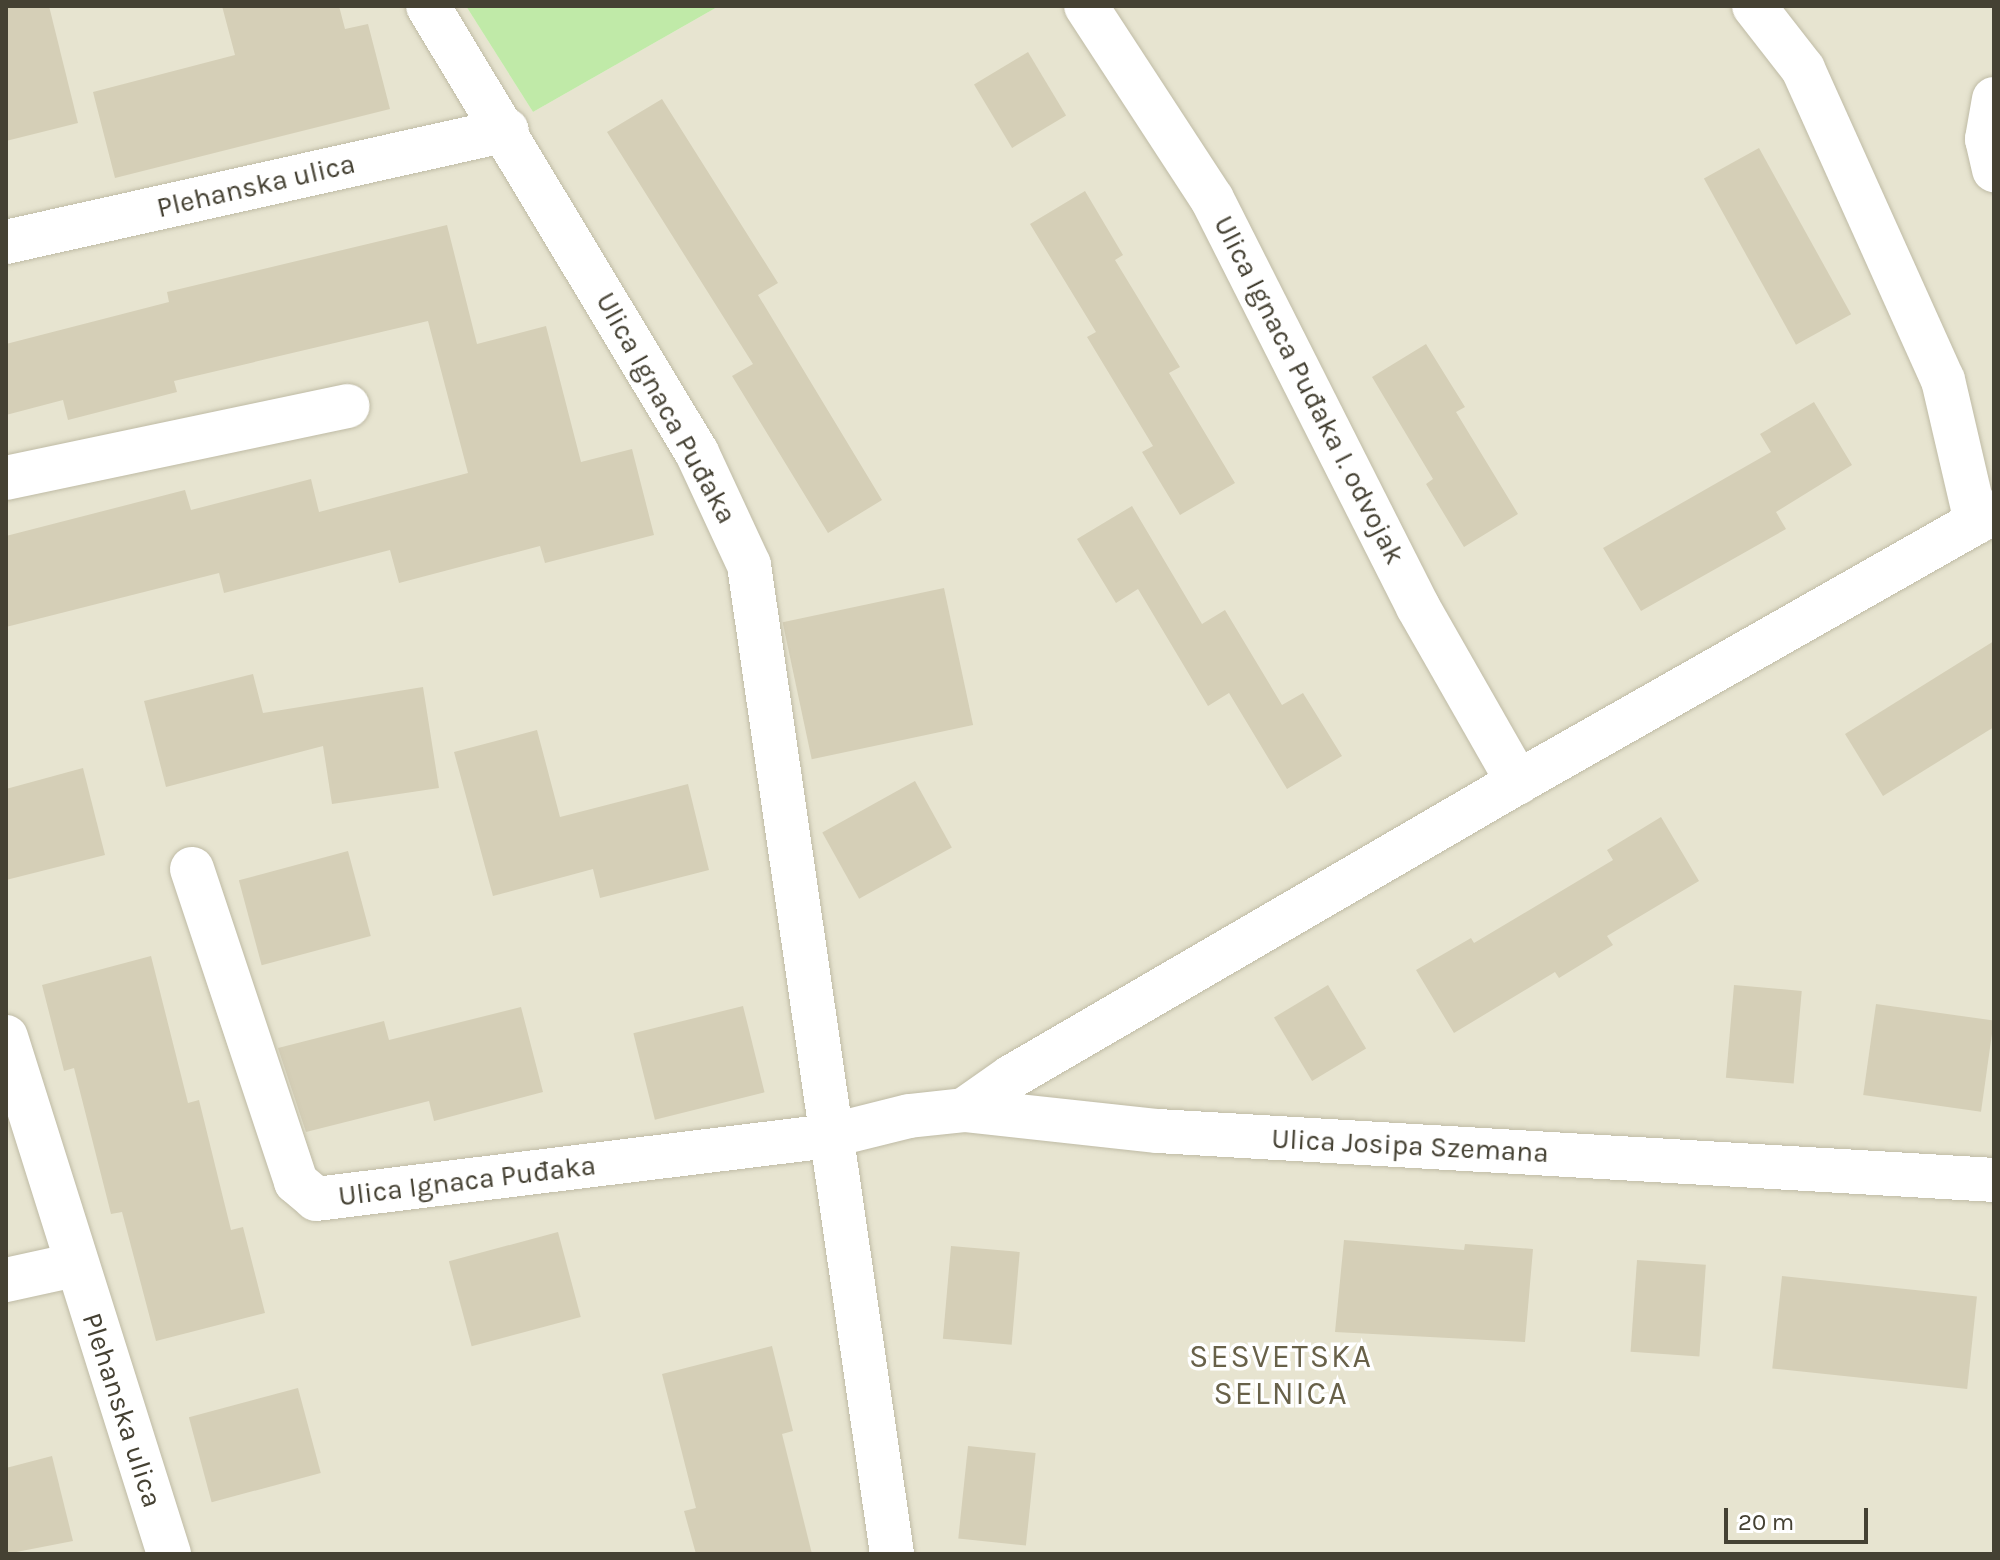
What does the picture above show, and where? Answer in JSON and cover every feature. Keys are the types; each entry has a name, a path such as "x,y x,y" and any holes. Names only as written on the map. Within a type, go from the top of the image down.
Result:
{"street":[{"name":"Ulica Ignaca Puđaka","path":"428,6 507,130 697,453 749,565 829,1136 892,1554"},
{"name":"Ulica Ignaca Puđaka I. odvojak","path":"1086,6 1212,199 1418,607 1518,782"},
{"path":"964,1110 1011,1077 1518,782 1985,517 1943,380 1803,69 1754,6"},
{"path":"1994,99 1987,139 1994,170"},
{"name":"Plehanska ulica","path":"6,242 507,130"},
{"path":"6,478 348,406"},
{"name":"Ulica Ignaca Puđaka","path":"192,869 296,1182 316,1199 829,1136"},
{"name":"Plehanska ulica","path":"6,1037 74,1265 169,1554"},
{"name":"Ulica Josipa Szemana","path":"829,1136 909,1116 964,1110 1158,1131 1994,1180"},
{"path":"6,1280 74,1265"}],"shaded area":[{"path":"6,6 466,6 533,112 719,6 1994,6 1994,1554 6,1554"}],"green space":[{"path":"466,6 719,6 533,112"}],"building":[{"path":"6,6 49,6 78,123 6,141"},
{"path":"222,6 339,6 345,29 368,24 390,109 115,178 93,92 235,55"},
{"path":"1028,52 1066,115 1012,148 974,84"},
{"path":"662,99 778,283 758,295 882,500 828,533 732,376 753,364 607,132"},
{"path":"1759,148 1851,314 1796,345 1704,179"},
{"path":"1085,191 1123,255 1115,260 1180,367 1169,373 1235,483 1180,515 1142,452 1153,446 1087,337 1096,332 1030,224"},
{"path":"447,225 477,344 546,326 581,462 632,449 654,535 545,563 540,546 399,583 390,550 224,593 219,573 6,627 6,536 185,490 191,510 311,479 319,512 468,473 428,321 174,381 177,392 68,420 63,400 6,415 6,344 169,302 167,292"},
{"path":"1426,344 1465,407 1456,412 1518,514 1464,547 1426,484 1433,479 1372,377"},
{"path":"1814,402 1852,465 1776,512 1786,529 1641,611 1603,548 1771,452 1760,434"},
{"path":"1132,506 1202,624 1225,610 1282,705 1303,693 1342,756 1287,789 1229,693 1208,706 1138,589 1116,603 1077,539"},
{"path":"944,588 973,725 812,759 783,622"},
{"path":"1994,641 1994,727 1883,796 1845,734"},
{"path":"253,674 263,713 423,687 439,788 332,804 323,746 166,787 144,701"},
{"path":"537,730 560,817 688,784 709,870 600,898 593,869 493,896 454,752"},
{"path":"83,768 105,855 6,880 6,789"},
{"path":"915,781 952,847 859,899 822,832"},
{"path":"1661,817 1699,881 1607,936 1613,945 1559,978 1555,972 1454,1033 1416,970 1471,938 1474,943 1613,860 1607,850"},
{"path":"348,851 371,936 262,965 239,880"},
{"path":"151,956 188,1103 199,1100 231,1230 243,1227 265,1313 156,1341 122,1212 111,1214 74,1068 64,1071 42,985"},
{"path":"1328,985 1366,1048 1312,1081 1274,1017"},
{"path":"1734,985 1802,991 1794,1084 1726,1078"},
{"path":"1876,1004 1994,1021 1981,1112 1863,1095"},
{"path":"743,1006 765,1092 655,1120 633,1033"},
{"path":"521,1007 543,1092 434,1121 429,1101 306,1132 278,1048 384,1021 389,1040"},
{"path":"558,1232 581,1317 472,1346 449,1261"},
{"path":"1344,1240 1464,1250 1465,1244 1533,1249 1525,1342 1335,1332"},
{"path":"951,1246 1020,1252 1012,1345 943,1339"},
{"path":"1637,1260 1706,1265 1699,1357 1631,1352"},
{"path":"1782,1276 1977,1296 1967,1389 1772,1368"},
{"path":"772,1346 793,1431 782,1434 812,1554 696,1554 684,1511 696,1508 662,1374"},
{"path":"298,1388 321,1473 212,1502 189,1417"},
{"path":"968,1446 1036,1453 1026,1546 958,1538"},
{"path":"52,1456 73,1541 6,1554 6,1468"}],"district":[{"name":"SESVETSKA SELNICA","path":"1281,1376"}]}
